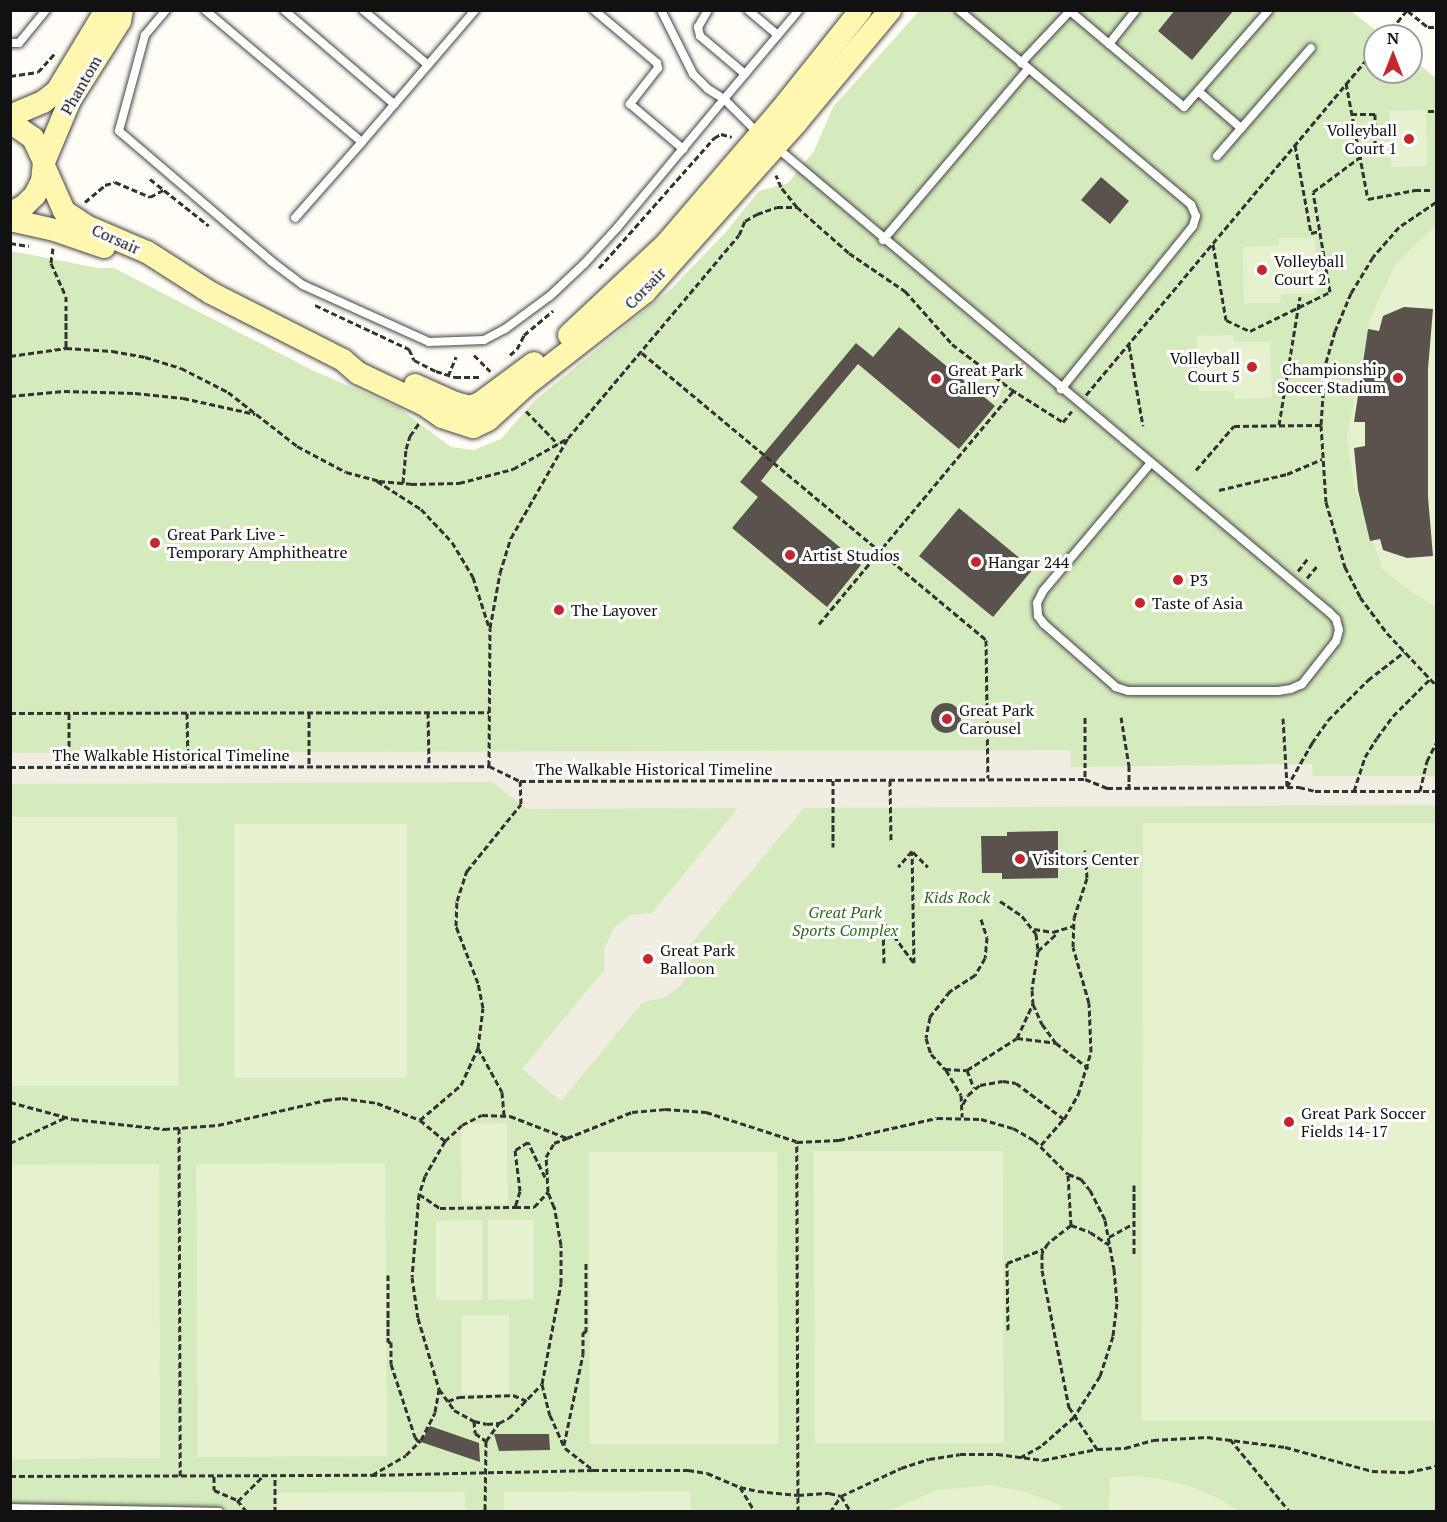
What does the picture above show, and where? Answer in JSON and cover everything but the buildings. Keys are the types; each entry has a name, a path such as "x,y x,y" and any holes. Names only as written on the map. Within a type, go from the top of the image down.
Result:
{"street":[{"name":"Phantom","path":"10,116 43,102 57,91 106,10"},
{"name":"Phantom","path":"10,213 24,206 35,195 42,182 44,164 70,100 120,21 122,10"},
{"name":"Corsair","path":"10,220 55,230 114,251 170,278 210,293 343,360 358,373 423,404 449,420 473,427 488,420 526,385 645,292 767,140 861,10"},
{"name":"Corsair","path":"767,140 890,10"},
{"name":"Corsair","path":"10,122 33,138 64,211 88,227 147,252 210,293"}],"lane":[{"path":"10,43 19,43 46,10"},
{"path":"166,10 145,35 119,131 176,182 303,285 429,342 443,343 484,340 505,329 550,296 584,264 799,10"},
{"path":"205,10 362,142"},
{"path":"284,10 394,104"},
{"path":"363,10 428,65"},
{"path":"295,218 475,10"},
{"path":"594,10 657,63 658,68 630,104 683,149"},
{"path":"661,10 693,74 708,90 724,99 767,140 883,240 1336,619 1339,630 1336,640 1302,684 1278,691 1128,691 1116,687 1044,624 1038,616 1037,603 1043,591 1150,464"},
{"path":"708,10 698,27 700,36 745,74"},
{"path":"748,10 778,35"},
{"path":"959,10 1191,205 1196,216 1193,226 1061,389"},
{"path":"1109,44 1136,10"},
{"path":"1021,63 1070,11 1184,106 1268,11"},
{"path":"1216,156 1311,48"},
{"path":"883,240 1028,69"},
{"path":"1198,91 1241,128"},
{"path":"10,1508 219,1512"}],"path":[{"path":"1396,24 1407,11 1428,27 1437,27"},
{"path":"776,173 781,187 797,207 849,253 904,291 952,344 1014,390 1063,422 1363,63"},
{"path":"10,76 41,70"},
{"path":"1346,83 1368,199 1414,190 1430,190"},
{"path":"1428,111 1437,111"},
{"path":"1213,243 1226,320 1250,331 1330,292 1313,192 1375,146 1375,114 1352,114"},
{"path":"592,274 608,259 714,138 721,134 732,137"},
{"path":"1295,145 1311,233 1320,231"},
{"path":"150,179 217,232"},
{"path":"77,208 105,185 115,182 150,197 176,182"},
{"path":"79,198 84,203"},
{"path":"1437,202 1399,227 1373,257 1351,293 1335,331 1325,365 1321,425 1326,502 1345,567 1360,597 1404,652 1437,685"},
{"path":"489,766 490,628 500,573 511,538 568,438 740,235 745,221 777,207 797,207"},
{"path":"56,243 51,263 66,296 66,348"},
{"path":"1279,425 1300,297"},
{"path":"312,304 409,350 414,360 448,375 469,379 480,377 499,363"},
{"path":"508,356 517,349 524,335 558,305"},
{"path":"1129,343 1143,426"},
{"path":"10,356 66,348 112,351 181,368 228,392 297,446 320,460 346,472 373,479 435,485 459,483 513,469 568,438"},
{"path":"642,353 986,640 988,779"},
{"path":"474,355 489,371"},
{"path":"448,375 456,357"},
{"path":"819,624 1014,390"},
{"path":"10,396 64,391 146,393 258,414"},
{"path":"523,409 558,444"},
{"path":"403,483 410,436 422,419"},
{"path":"1196,470 1234,426 1321,425"},
{"path":"1219,490 1287,474 1322,459"},
{"path":"373,479 421,508 452,542 473,577 490,628"},
{"path":"1287,787 1312,742 1328,720 1368,680 1404,652"},
{"path":"1354,791 1365,757 1377,738 1393,716 1430,679"},
{"path":"309,712 309,767"},
{"path":"428,712 429,766"},
{"path":"10,713 489,712"},
{"path":"69,713 69,767"},
{"path":"187,713 188,767"},
{"path":"1084,717 1085,779"},
{"path":"1120,717 1129,766 1129,788"},
{"path":"1283,718 1287,787"},
{"path":"1420,791 1427,761 1437,743"},
{"name":"The Walkable Historical Timeline","path":"10,767 489,766 520,781 1085,779 1107,788 1287,787 1316,792 1437,791"},
{"path":"891,779 891,841"},
{"path":"833,780 833,847"},
{"path":"420,1120 461,1085 478,1048 483,1008 478,983 456,926 457,901 467,872 521,804 520,781"},
{"path":"1041,1145 1064,1119 1078,1095 1088,1068 1092,1025 1089,1003 1074,954 1073,926 1087,878 1085,850"},
{"path":"897,867 912,851"},
{"path":"912,851 928,867"},
{"path":"884,963 883,921 914,963 912,851"},
{"path":"1000,901 1022,916 1036,934 1038,951 1031,979 1033,1004 1042,1024 1056,1043 1088,1068"},
{"path":"962,1117 963,1104 958,1088 927,1046 926,1028 941,999 975,975 981,966 987,945 981,919"},
{"path":"1038,951 1058,932 1073,926"},
{"path":"1033,928 1058,932"},
{"path":"945,1069 967,1070 1017,1038 1033,1004"},
{"path":"1017,1038 1056,1043"},
{"path":"478,1048 502,1092 504,1117"},
{"path":"967,1070 974,1088"},
{"path":"963,1104 974,1088 989,1083 1016,1083 1064,1119"},
{"path":"10,1102 66,1118 126,1126 179,1128 230,1123 342,1098 377,1104 420,1120 444,1141"},
{"path":"593,1470 564,1446 550,1415 542,1384 561,1283 561,1245 554,1208 548,1192 546,1157 554,1143 632,1112 665,1108 706,1112 797,1142 839,1140 937,1118 962,1117 1013,1128 1041,1145 1068,1174 1081,1179 1090,1190 1105,1220 1109,1237 1117,1285 1114,1329 1100,1376 1074,1417 1041,1446 1021,1457"},
{"path":"499,1423 474,1421 454,1410 439,1389 423,1341 412,1277 419,1194 425,1176 444,1141 462,1125 482,1115 510,1116 567,1138"},
{"path":"10,1143 66,1118"},
{"path":"179,1128 180,1476"},
{"path":"515,1207 520,1191 515,1150 528,1142 546,1178"},
{"path":"797,1142 798,1512"},
{"path":"1068,1174 1071,1225"},
{"path":"1134,1185 1134,1254"},
{"path":"419,1194 440,1208 534,1207 548,1192"},
{"path":"1109,1237 1134,1223"},
{"path":"1071,1225 1090,1232 1110,1245"},
{"path":"1008,1330 1007,1263 1044,1249 1055,1235 1071,1225"},
{"path":"1044,1249 1042,1270 1067,1397 1074,1417 1097,1449"},
{"path":"564,1446 583,1354 583,1332 586,1332 586,1263"},
{"path":"388,1275 388,1342 391,1342 391,1364 415,1437 419,1442"},
{"path":"485,1512 486,1441 499,1423 519,1411 542,1384"},
{"path":"371,1475 406,1455 419,1442 435,1412 439,1389"},
{"path":"448,1401 459,1397 513,1395 527,1401"},
{"path":"474,1421 475,1432 486,1441"},
{"path":"1228,1438 1290,1512"},
{"path":"830,1512 841,1496 901,1468 929,1459 981,1453 1043,1460 1097,1449 1125,1448 1154,1440 1228,1438 1285,1447 1372,1471 1408,1472 1437,1466"},
{"path":"10,1476 485,1474 593,1470 688,1470 707,1473 740,1487 798,1495 829,1493 841,1496 851,1512"},
{"path":"238,1501 264,1475"},
{"path":"275,1475 275,1512"},
{"path":"214,1476 214,1490 238,1501 247,1512"},
{"path":"740,1487 755,1512"}],"green space":[{"name":"Great Park Sports Complex","path":"919,11 1351,11 1368,24 1363,24 1363,84 1423,84 1423,68 1436,78 1436,1511 11,1511 11,251 98,268 114,268 312,370 399,408 451,447 474,450 501,439 534,401 671,289 725,233 759,191 788,183 814,151 833,107"},
{"name":"Volleyball Court 1","path":"1426,110 1427,166 1391,167 1390,111"},
{"name":"Championship Soccer Stadium","path":"1435,226 1436,607 1410,591 1382,568 1354,485 1347,436 1370,319 1395,265"},
{"path":"1279,238 1315,238 1316,294 1281,294 1280,303 1244,303 1243,247 1279,246"},
{"path":"1233,335 1234,342 1270,342 1272,398 1234,399 1234,391 1199,391 1197,336"},
{"path":"11,817 177,817 178,1086 11,1086"},
{"name":"Great Park Soccer Fields 14-17","path":"1143,823 1436,823 1436,1421 1142,1421"},
{"path":"234,824 407,824 407,1078 234,1078"},
{"path":"507,1123 508,1204 462,1204 461,1124"},
{"path":"814,1151 1003,1151 1004,1443 815,1443"},
{"path":"589,1152 777,1152 778,1444 590,1444"},
{"path":"385,1163 387,1456 198,1457 196,1164"},
{"path":"159,1164 160,1458 11,1459 11,1165"},
{"path":"482,1220 482,1300 436,1300 436,1221"},
{"path":"488,1220 534,1220 534,1299 488,1300"},
{"path":"462,1315 509,1315 509,1394 462,1394"},
{"path":"1133,1476 1162,1479 1192,1487 1220,1499 1238,1511 1109,1511 1110,1478"},
{"path":"991,1485 1026,1492 1062,1506 1060,1512 888,1511 937,1490"},
{"path":"690,1491 690,1511 504,1511 504,1492"},
{"path":"465,1492 465,1511 277,1511 277,1493"}],"shaded area":[{"path":"1071,750 1071,767 1312,764 1313,776 1436,776 1436,805 804,808 690,945 691,966 682,985 664,998 643,1002 561,1101 522,1069 605,969 604,949 614,928 631,915 652,913 738,808 527,809 492,782 10,784 11,753"}],"place":[{"name":"Volleyball Court 1","path":"1409,139"},
{"name":"Volleyball Court 2","path":"1262,270"},
{"name":"Volleyball Court 5","path":"1252,367"},
{"name":"Championship Soccer Stadium","path":"1398,378"},
{"name":"Great Park Gallery","path":"936,379"},
{"name":"Great Park Live - Temporary Amphitheatre","path":"155,543"},
{"name":"Artist Studios","path":"790,555"},
{"name":"Hangar 244","path":"976,562"},
{"name":"P3","path":"1178,580"},
{"name":"Taste of Asia","path":"1140,603"},
{"name":"The Layover","path":"559,610"},
{"name":"Great Park Carousel","path":"947,719"},
{"name":"Visitors Center","path":"1020,859"},
{"name":"Great Park Balloon","path":"648,959"},
{"name":"Great Park Soccer Fields 14-17","path":"1289,1122"}],"park label":[{"name":"Kids Rock","path":"957,897"}]}
